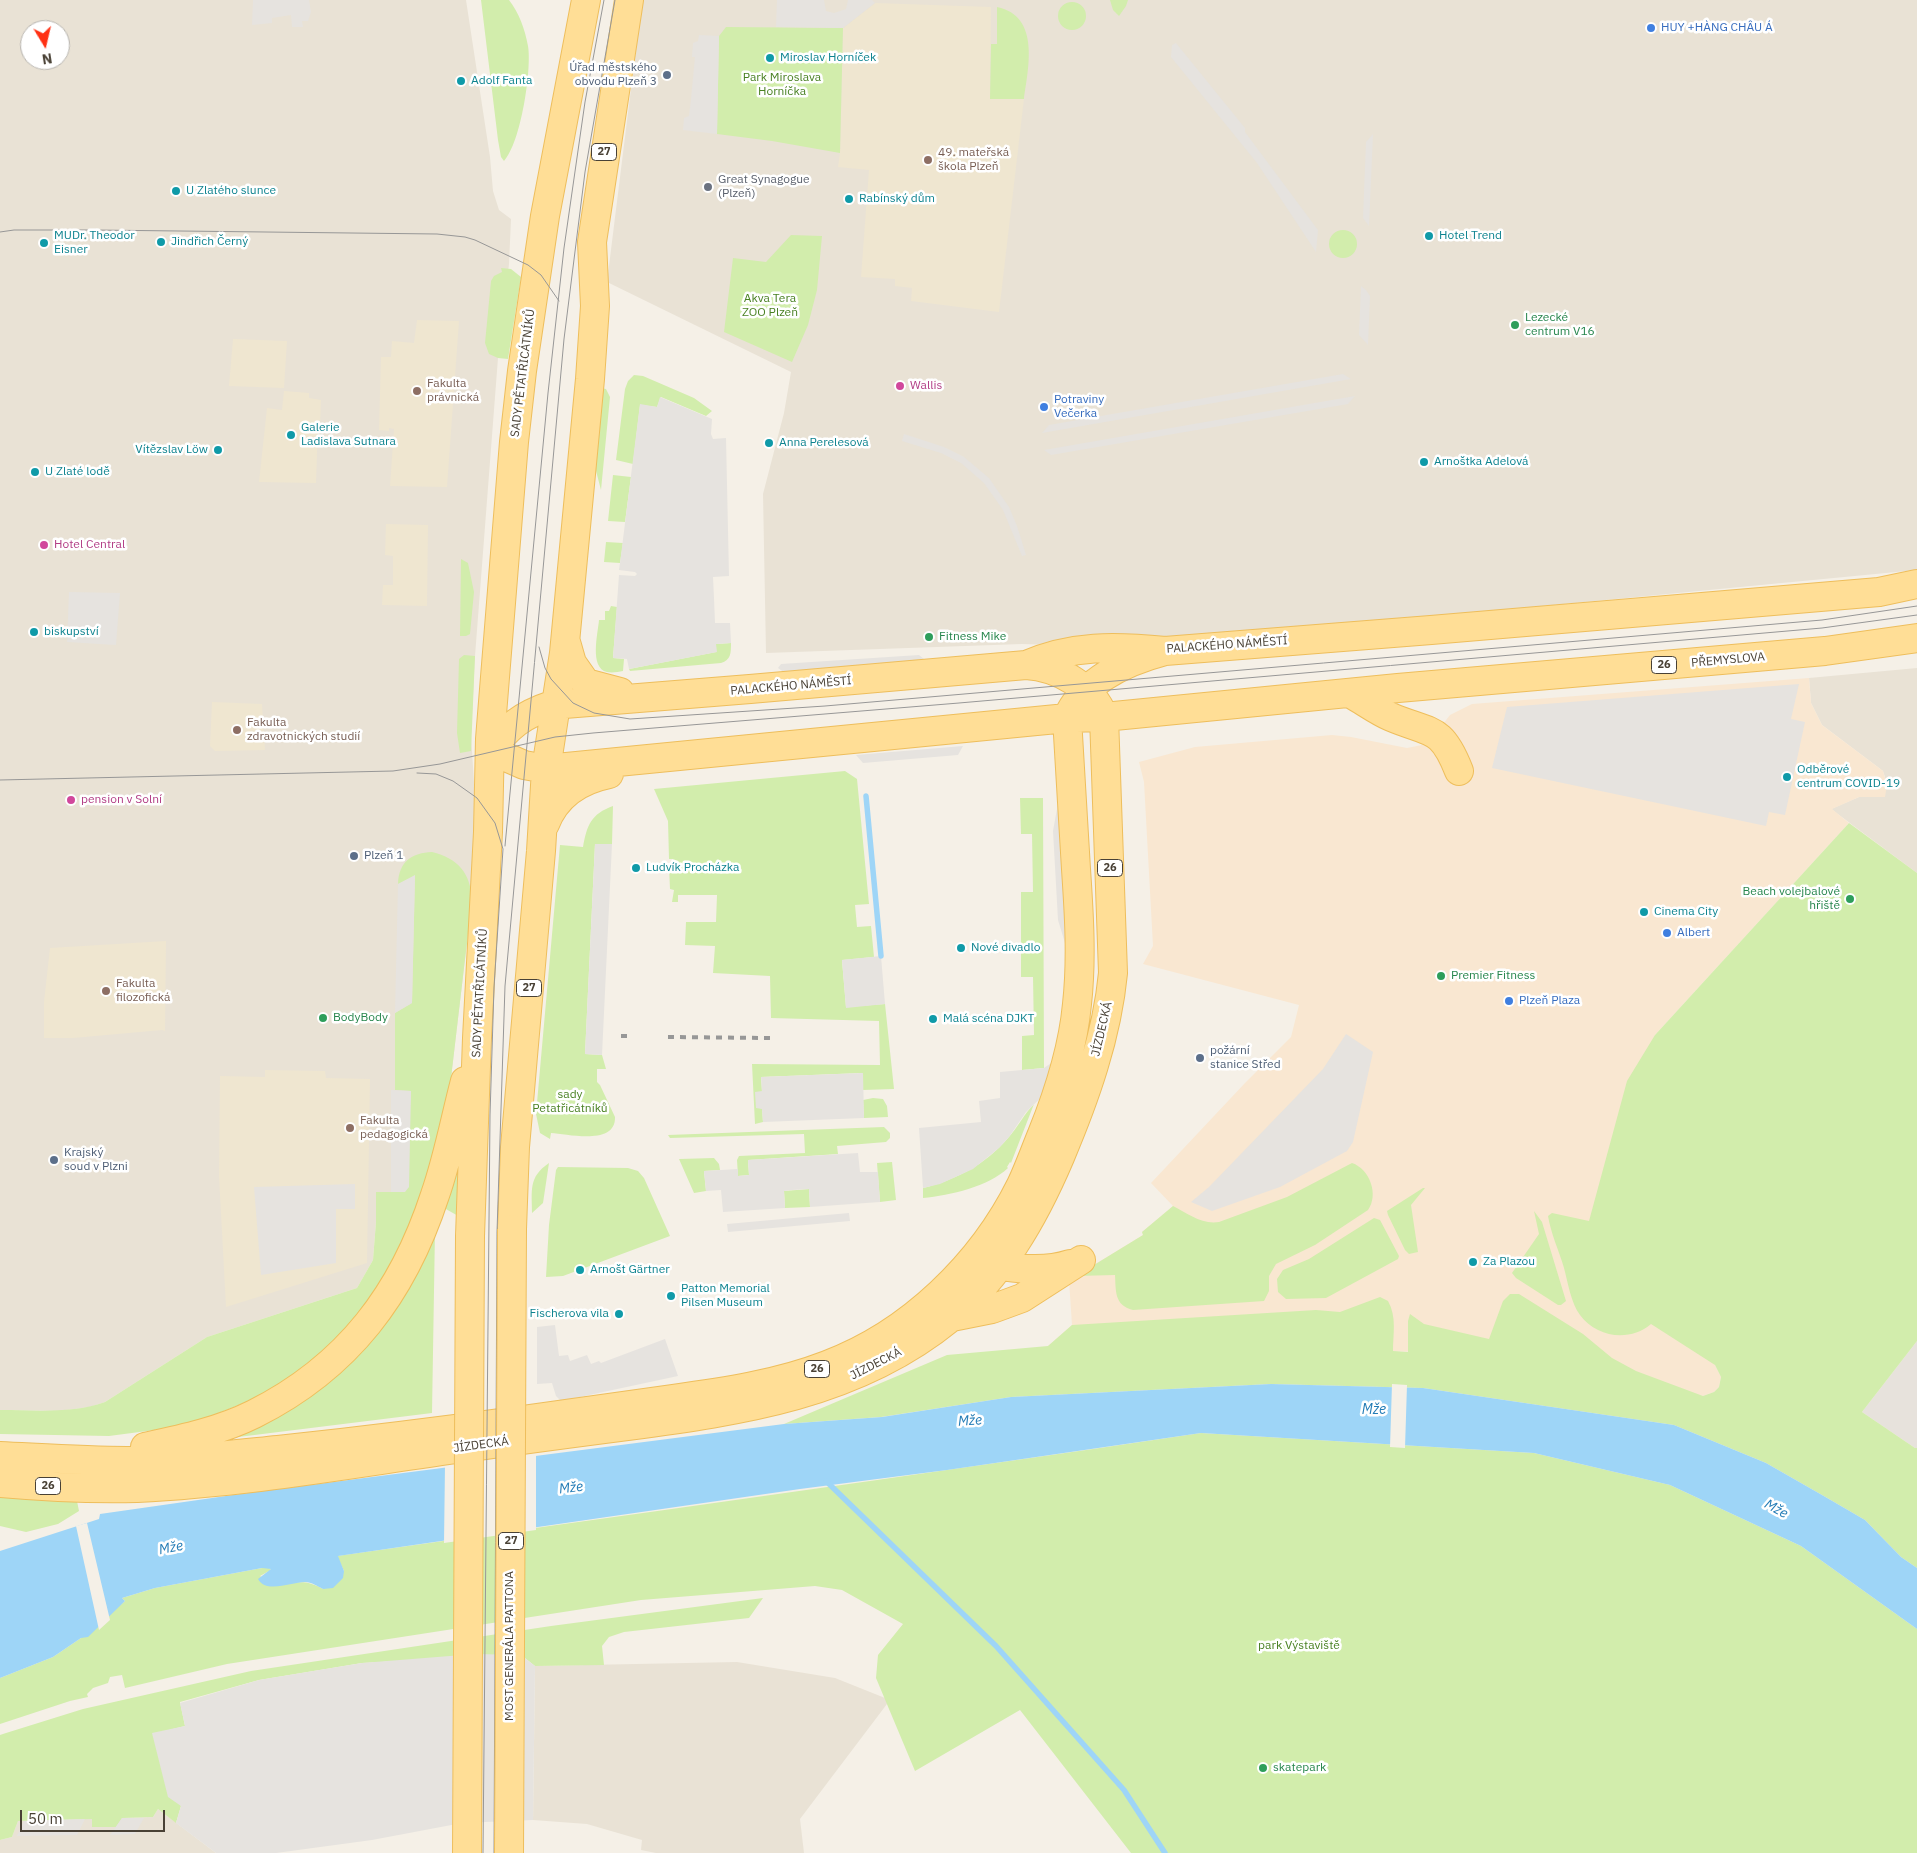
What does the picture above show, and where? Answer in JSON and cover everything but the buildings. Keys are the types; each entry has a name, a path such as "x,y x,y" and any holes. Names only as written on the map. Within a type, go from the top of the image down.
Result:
{"main road":[{"name":"SADY PĚTATŘICÁTNÍKŮ","path":"467,1853 470,1236 490,750 514,442 522,371 545,216 586,0"},
{"name":"27","path":"543,828 546,769 565,637 595,306 592,242 629,0"},
{"name":"PALACKÉHO NÁMĚSTÍ","path":"1026,664 1048,655 1079,649 1136,648 1165,651 1879,592 1917,584"},
{"path":"565,637 572,663 586,683 627,694 664,696"},
{"name":"PŘEMYSLOVA","path":"1351,694 1825,651 1917,638"},
{"path":"1067,718 1071,708 1087,691 1108,674 1124,665 1165,651"},
{"name":"PALACKÉHO NÁMĚSTÍ","path":"556,704 1026,664 1040,666 1066,676 1087,691 1100,706 1104,717"},
{"path":"1351,694 1390,716 1436,733 1446,744 1458,772"},
{"name":"26","path":"1104,717 1351,694"},
{"path":"556,704 532,711 520,719 509,728 490,750 524,765 546,769 1067,718 1104,717"},
{"name":"JÍZDECKÁ","path":"0,1482 97,1488 136,1488 236,1480 674,1420 771,1403 817,1390 884,1362 920,1340 952,1317 1000,1266 1025,1230 1045,1192 1079,1113 1102,1034 1113,973 1104,717"},
{"name":"JÍZDECKÁ","path":"66,1460 131,1461 208,1457 374,1440 733,1390 823,1367 851,1356 894,1331 928,1305 971,1261 1002,1217 1020,1187 1054,1105 1073,1032 1078,1003 1080,943 1067,718"},
{"path":"543,828 559,799 582,782 595,776 698,754"},
{"name":"MOST GENERÁLA PATTONA","path":"509,1853 512,1229 515,1147 543,828"},
{"path":"66,1460 137,1449 192,1437 253,1414 316,1376 344,1351 381,1307 420,1236 440,1180 477,1038"},
{"path":"1025,1230 1036,1252 1043,1257 1059,1260 1081,1260"},
{"path":"971,1261 1000,1266 1045,1269 1081,1260"},
{"path":"952,1317 992,1309 1022,1298 1081,1260"},
{"name":"26","path":"0,1456 66,1460"}],"shaded area":[{"path":"0,0 466,0 490,157 493,191 499,210 511,219 509,264 498,358 475,656 471,736 476,813 472,900 449,1095 376,1222 373,1260 357,1288 207,1337 105,1402 90,1407 59,1411 0,1410"},
{"path":"253,0 309,0 311,12 308,21 302,21 303,27 292,27 291,15 272,18 272,23 252,25"},
{"path":"642,0 1917,0 1917,570 1117,647 1022,644 766,653 763,494 784,413 791,372 607,282"},
{"path":"777,0 824,0 826,11 834,13 846,9 848,0 872,0 875,3 843,28 776,27"},
{"name":"49. mateřská škola Plzeň","path":"875,3 991,7 990,98 1024,99 999,312 911,301 912,288 895,286 895,279 861,277 869,170 838,167 843,28"},
{"path":"699,35 719,36 717,134 683,130 684,118 689,116 691,99 695,57 692,57 693,43 698,41"},
{"path":"1176,43 1245,128 1245,132 1318,230 1316,252 1257,163 1171,57 1172,45"},
{"path":"1373,134 1369,226 1363,218 1366,142"},
{"path":"1361,286 1370,296 1368,345 1359,335"},
{"name":"Fakulta právnická","path":"417,320 459,321 447,487 390,486 394,429 389,428 389,431 379,430 381,357 391,357 392,341 414,343"},
{"path":"233,339 287,341 284,388 229,386"},
{"path":"1343,374 1351,379 1042,433 1049,425"},
{"name":"Galerie Ladislava Sutnara","path":"284,391 309,393 309,398 321,400 316,483 259,482 267,408 282,410"},
{"path":"1355,396 1348,404 1051,455 1044,450"},
{"path":"660,397 712,419 711,434 713,439 726,438 729,576 713,577 715,623 730,623 731,643 716,644 717,652 629,669 627,659 613,658 619,575 635,576 637,574 635,572 619,570 640,404 657,407"},
{"path":"904,434 944,447 964,457 989,478 1009,507 1026,555 1022,556 1003,510 984,483 961,463 941,453 902,441"},
{"path":"386,524 428,525 427,606 382,605 383,585 393,585 393,556 385,555"},
{"path":"69,592 120,593 116,645 67,642"},
{"path":"919,655 930,664 785,673 778,668 781,664"},
{"path":"1917,668 1917,873 1831,809 1859,797 1885,797 1885,777 1883,771 1822,725 1811,703 1809,678"},
{"path":"1809,678 1811,703 1822,725 1883,771 1887,785 1885,797 1859,797 1832,809 1849,823 1655,1035 1715,1365 1721,1377 1719,1387 1714,1392 1703,1396 1432,1352 1048,1346 1072,1325 1069,1280 1143,1235 1142,1232 1173,1206 1151,1183 1291,1037 1299,1005 1143,964 1153,946 1144,782 1139,762 1195,747 1332,735 1407,748 1422,745 1436,733 1450,715 1472,704"},
{"path":"1799,684 1791,719 1805,722 1785,815 1769,812 1766,826 1492,768 1507,707"},
{"name":"Fakulta zdravotnických studií","path":"212,702 262,704 265,750 215,751 210,746"},
{"path":"963,746 958,755 863,763 856,755"},
{"path":"1061,787 1072,966 1058,920 1053,831"},
{"path":"595,844 612,844 602,1055 585,1054"},
{"path":"415,875 412,1003 395,1013 398,884"},
{"name":"Fakulta filozofická","path":"166,941 165,1031 73,1038 44,1038 44,1002 50,948"},
{"path":"881,956 885,1004 846,1008 842,960"},
{"path":"1346,1034 1373,1052 1353,1142 1347,1151 1280,1187 1212,1211 1191,1202 1209,1187 1323,1069"},
{"path":"1057,1059 1048,1091 1026,1112 999,1148 973,1169 940,1184 923,1188 919,1128 981,1122 979,1101 1000,1098 1000,1072 1044,1068"},
{"path":"265,1070 325,1071 326,1078 370,1079 367,1263 226,1307 219,1176 220,1076 265,1077"},
{"path":"863,1073 864,1118 763,1122 762,1109 756,1108 755,1092 762,1091 761,1077"},
{"path":"391,1090 411,1091 409,1187 405,1192 391,1192"},
{"path":"858,1153 860,1172 878,1172 880,1202 810,1207 809,1189 792,1190 784,1191 785,1208 723,1212 721,1190 706,1191 704,1171 738,1169 738,1176 749,1175 748,1160"},
{"path":"355,1184 355,1209 336,1209 336,1263 261,1275 254,1187"},
{"path":"849,1213 850,1221 728,1232 727,1224"},
{"path":"555,1325 559,1356 568,1355 570,1361 587,1355 591,1364 599,1361 601,1363 665,1339 678,1376 560,1400 556,1396 552,1383 537,1384 537,1327"},
{"path":"1917,1341 1917,1448 1915,1448 1862,1412"},
{"path":"475,1654 521,1655 535,1666 533,1820 462,1823 372,1840 276,1853 216,1853 176,1823 181,1806 168,1797 152,1733 185,1726 180,1703 259,1680 362,1663"},
{"path":"737,1662 835,1678 890,1700 800,1819 804,1853 656,1853 641,1850 642,1840 587,1824 533,1820 535,1666"},
{"path":"158,1809 216,1853 0,1853 0,1840 12,1837 18,1821 153,1817"},
{"path":"122,1818 144,1818 135,1834 110,1835"},
{"path":"85,1819 77,1835 17,1836 24,1821"}],"green space":[{"path":"481,0 509,0 521,22 528,46 527,88 524,105 515,139 504,161 501,157 498,140"},
{"path":"1110,0 1128,0 1119,16 1113,10"},
{"path":"1072,2 1082,6 1086,16 1082,26 1072,30 1062,26 1058,16 1062,6"},
{"path":"997,7 1011,12 1020,21 1026,32 1029,59 1024,99 990,99 991,44 997,44"},
{"name":"Park Miroslava Horníčka","path":"726,27 843,28 840,153 717,134 719,36"},
{"path":"1343,230 1353,234 1357,244 1353,254 1343,258 1333,254 1329,244 1333,234"},
{"name":"Akva Tera ZOO Plzeň","path":"791,235 822,236 817,290 808,325 792,362 724,332 733,258 766,262"},
{"path":"501,268 511,269 521,277 508,359 498,358 489,354 485,343 491,281 494,276 502,272"},
{"path":"634,375 643,376 694,398 712,411 706,416 661,397 657,407 640,405 633,464 616,460 625,389 628,381"},
{"path":"601,388 606,389 610,397 601,490 595,467"},
{"path":"613,475 631,477 625,522 608,521"},
{"path":"606,542 623,543 620,563 604,562"},
{"path":"461,559 468,563 474,592 470,634 466,636 460,636"},
{"path":"611,606 617,607 613,658 624,659 623,671 607,672 601,669 598,664 596,641 599,620 605,620 605,611 609,611"},
{"path":"731,643 730,656 721,663 630,671 629,669 716,652 716,644"},
{"path":"464,655 475,656 471,751 460,753 457,733 459,659"},
{"path":"845,771 857,779 869,904 855,905 857,927 871,926 874,957 842,960 846,1007 885,1004 894,1089 863,1090 862,1073 761,1077 762,1092 756,1092 756,1108 762,1108 763,1122 755,1124 752,1064 880,1065 879,1021 771,1018 770,976 713,973 715,946 685,945 686,922 716,922 717,895 678,895 678,902 672,902 674,890 670,889 669,866 682,865 674,865 673,859 669,859 668,821 654,789"},
{"path":"1020,798 1043,798 1044,1068 1022,1070 1022,1036 1034,1035 1033,977 1021,977 1021,892 1033,892 1032,834 1021,834"},
{"name":"sady Petatřicátníků","path":"613,806 612,844 595,844 585,1054 602,1055 606,1069 597,1069 597,1082 615,1117 613,1126 608,1132 600,1135 579,1136 551,1133 550,1139 540,1133 536,1114 560,845 583,847 586,832 591,821 600,813"},
{"path":"1849,823 1917,873 1917,1341 1862,1412 1917,1448 1917,1568 1901,1557 1865,1520 1766,1463 1674,1425 1423,1388 1271,1384 1011,1397 881,1417 784,1424 947,1355 1048,1346 1072,1325 1316,1310 1340,1312 1380,1297 1388,1301 1393,1313 1393,1351 1408,1352 1408,1321 1410,1314 1424,1324 1489,1339 1503,1301 1510,1294 1519,1294 1583,1334 1612,1358 1636,1371 1703,1396 1714,1392 1719,1387 1721,1377 1715,1365 1651,1324 1643,1330 1633,1333 1614,1335 1595,1329 1587,1323 1580,1315 1572,1299 1548,1216 1552,1213 1589,1221 1627,1081 1655,1035"},
{"path":"432,852 449,858 461,868 469,882 472,900 449,1095 436,1173 382,1285 343,1335 290,1377 256,1398 199,1421 170,1428 109,1436 0,1434 0,1410 66,1410 105,1402 207,1337 357,1288 373,1260 376,1192 405,1192 411,1091 395,1090 395,1013 412,1003 415,876 398,884 401,869 408,860 418,854"},
{"path":"883,1099 887,1106 888,1117 864,1118 863,1100"},
{"path":"1034,1104 1011,1163 1000,1175 968,1189 923,1198 923,1188 959,1176 990,1156 1008,1138"},
{"path":"884,1127 890,1133 890,1138 886,1142 837,1146 838,1154 748,1160 749,1175 738,1176 737,1160 739,1156 805,1153 804,1134 670,1138 668,1135"},
{"path":"714,1158 719,1164 720,1170 704,1171 706,1191 694,1193 679,1159"},
{"path":"892,1162 896,1200 880,1202 877,1163"},
{"path":"549,1163 543,1203 532,1213 534,1179 542,1168"},
{"path":"1352,1163 1364,1171 1371,1183 1373,1197 1368,1210 1315,1245 1276,1264 1269,1276 1269,1291 1264,1301 1133,1310 1122,1305 1119,1301 1116,1292 1115,1275 1076,1276 1143,1235 1142,1232 1173,1206 1201,1220 1219,1222 1287,1197"},
{"path":"558,1167 628,1168 638,1171 644,1178 670,1236 563,1276 546,1277 549,1225 556,1170"},
{"path":"459,1170 460,1217 444,1208"},
{"path":"1425,1188 1411,1205 1418,1252 1409,1254 1405,1250 1387,1211"},
{"path":"809,1189 810,1207 785,1208 784,1191"},
{"path":"1534,1211 1542,1222 1566,1301 1561,1305 1558,1305 1516,1278 1512,1273 1539,1234"},
{"path":"1374,1218 1380,1220 1399,1256 1398,1259 1326,1298 1286,1299 1278,1292 1277,1279 1283,1270 1309,1259"},
{"path":"435,1230 432,1413 214,1440 295,1399"},
{"name":"park Výstaviště","path":"1201,1433 1534,1453 1670,1485 1801,1546 1917,1629 1917,1853 1131,1853 1020,1710 915,1771 876,1678 878,1655 903,1624 842,1590 815,1586 641,1600 227,1664 125,1688 122,1675 110,1677 108,1683 93,1688 87,1694 88,1697 0,1724 0,1678 53,1657 81,1638 125,1601 122,1598 155,1588 269,1568 271,1570 260,1576 274,1586 305,1582 323,1589 344,1571 337,1556"},
{"path":"0,1491 76,1496 79,1511 58,1524 26,1532 0,1526"},
{"path":"763,1598 749,1618 624,1632 609,1637 602,1646 604,1665 535,1666 521,1655 362,1663 259,1680 180,1702 185,1726 153,1734 181,1806 176,1823 158,1809 153,1817 122,1818 116,1827 92,1827 92,1819 18,1821 12,1837 0,1840 0,1735 6,1733 83,1709 251,1671 551,1626"}],"water":[{"name":"Mže","path":"1271,1384 1423,1388 1674,1425 1766,1463 1865,1520 1901,1557 1917,1568 1917,1629 1801,1546 1670,1485 1534,1453 1201,1433 338,1556 344,1571 343,1578 333,1588 323,1589 312,1583 305,1582 273,1587 267,1586 258,1579 271,1569 262,1568 155,1588 122,1598 125,1601 88,1637 81,1638 53,1657 0,1678 0,1551 99,1519 100,1514 240,1494 784,1424 882,1417 1011,1397"}],"pier":[{"path":"1392,1384 1407,1385 1405,1448 1390,1447"},
{"path":"536,1453 536,1530 444,1543 445,1465"},
{"path":"87,1523 110,1620 99,1630 76,1526"}],"waterway":[{"path":"866,796 881,956"},
{"path":"826,1481 996,1646 1124,1790 1165,1853"}],"tram line":[{"path":"505,846 548,393 564,248 585,102 604,0"},
{"path":"494,1853 497,1232 505,986 564,339 585,172 615,0"},
{"path":"0,232 14,230 94,230 437,234 465,237 528,265 541,275 559,301"},
{"path":"539,647 545,668 551,679 573,703 594,713 630,719 825,706 1822,620 1917,606"},
{"path":"0,780 393,771 440,764 555,737 593,733 1822,628 1917,615"},
{"path":"417,773 436,774 453,781 477,798 495,823 503,849 494,987 490,1115 483,1853"}],"railway":[{"path":"621,1036 633,1036"},
{"path":"668,1037 770,1038"}],"place":[{"name":"HUY +HÀNG CHÂU Á","path":"1651,28"},
{"name":"Miroslav Horníček","path":"770,58"},
{"name":"Úřad městského obvodu Plzeň 3","path":"667,75"},
{"name":"Adolf Fanta","path":"461,81"},
{"name":"49. mateřská škola Plzeň","path":"928,160"},
{"name":"Great Synagogue (Plzeň)","path":"708,187"},
{"name":"U Zlatého slunce","path":"176,191"},
{"name":"Rabínský dům","path":"849,199"},
{"name":"Hotel Trend","path":"1429,236"},
{"name":"Jindřich Černý","path":"161,242"},
{"name":"MUDr. Theodor Eisner","path":"44,243"},
{"name":"Lezecké centrum V16","path":"1515,325"},
{"name":"Wallis","path":"900,386"},
{"name":"Fakulta právnická","path":"417,391"},
{"name":"Potraviny Večerka","path":"1044,407"},
{"name":"Galerie Ladislava Sutnara","path":"291,435"},
{"name":"Anna Perelesová","path":"769,443"},
{"name":"Vítězslav Lӧw","path":"218,450"},
{"name":"Arnoštka Adelová","path":"1424,462"},
{"name":"U Zlaté lodě","path":"35,472"},
{"name":"Hotel Central","path":"44,545"},
{"name":"biskupství","path":"34,632"},
{"name":"Fitness Mike","path":"929,637"},
{"name":"Fakulta zdravotnických studií","path":"237,730"},
{"name":"Odběrové centrum COVID-19","path":"1787,777"},
{"name":"pension v Solní","path":"71,800"},
{"name":"Plzeň 1","path":"354,856"},
{"name":"Ludvík Procházka","path":"636,868"},
{"name":"Beach volejbalové hřiště","path":"1850,899"},
{"name":"Cinema City","path":"1644,912"},
{"name":"Albert","path":"1667,933"},
{"name":"Nové divadlo","path":"961,948"},
{"name":"Premier Fitness","path":"1441,976"},
{"name":"Fakulta filozofická","path":"106,991"},
{"name":"Plzeň Plaza","path":"1509,1001"},
{"name":"BodyBody","path":"323,1018"},
{"name":"Malá scéna DJKT","path":"933,1019"},
{"name":"požární stanice Střed","path":"1200,1058"},
{"name":"Fakulta pedagogická","path":"350,1128"},
{"name":"Krajský soud v Plzni","path":"54,1160"},
{"name":"Za Plazou","path":"1473,1262"},
{"name":"Arnošt Gӓrtner","path":"580,1270"},
{"name":"Patton Memorial Pilsen Museum","path":"671,1296"},
{"name":"Fischerova vila","path":"619,1314"},
{"name":"skatepark","path":"1263,1768"}]}
